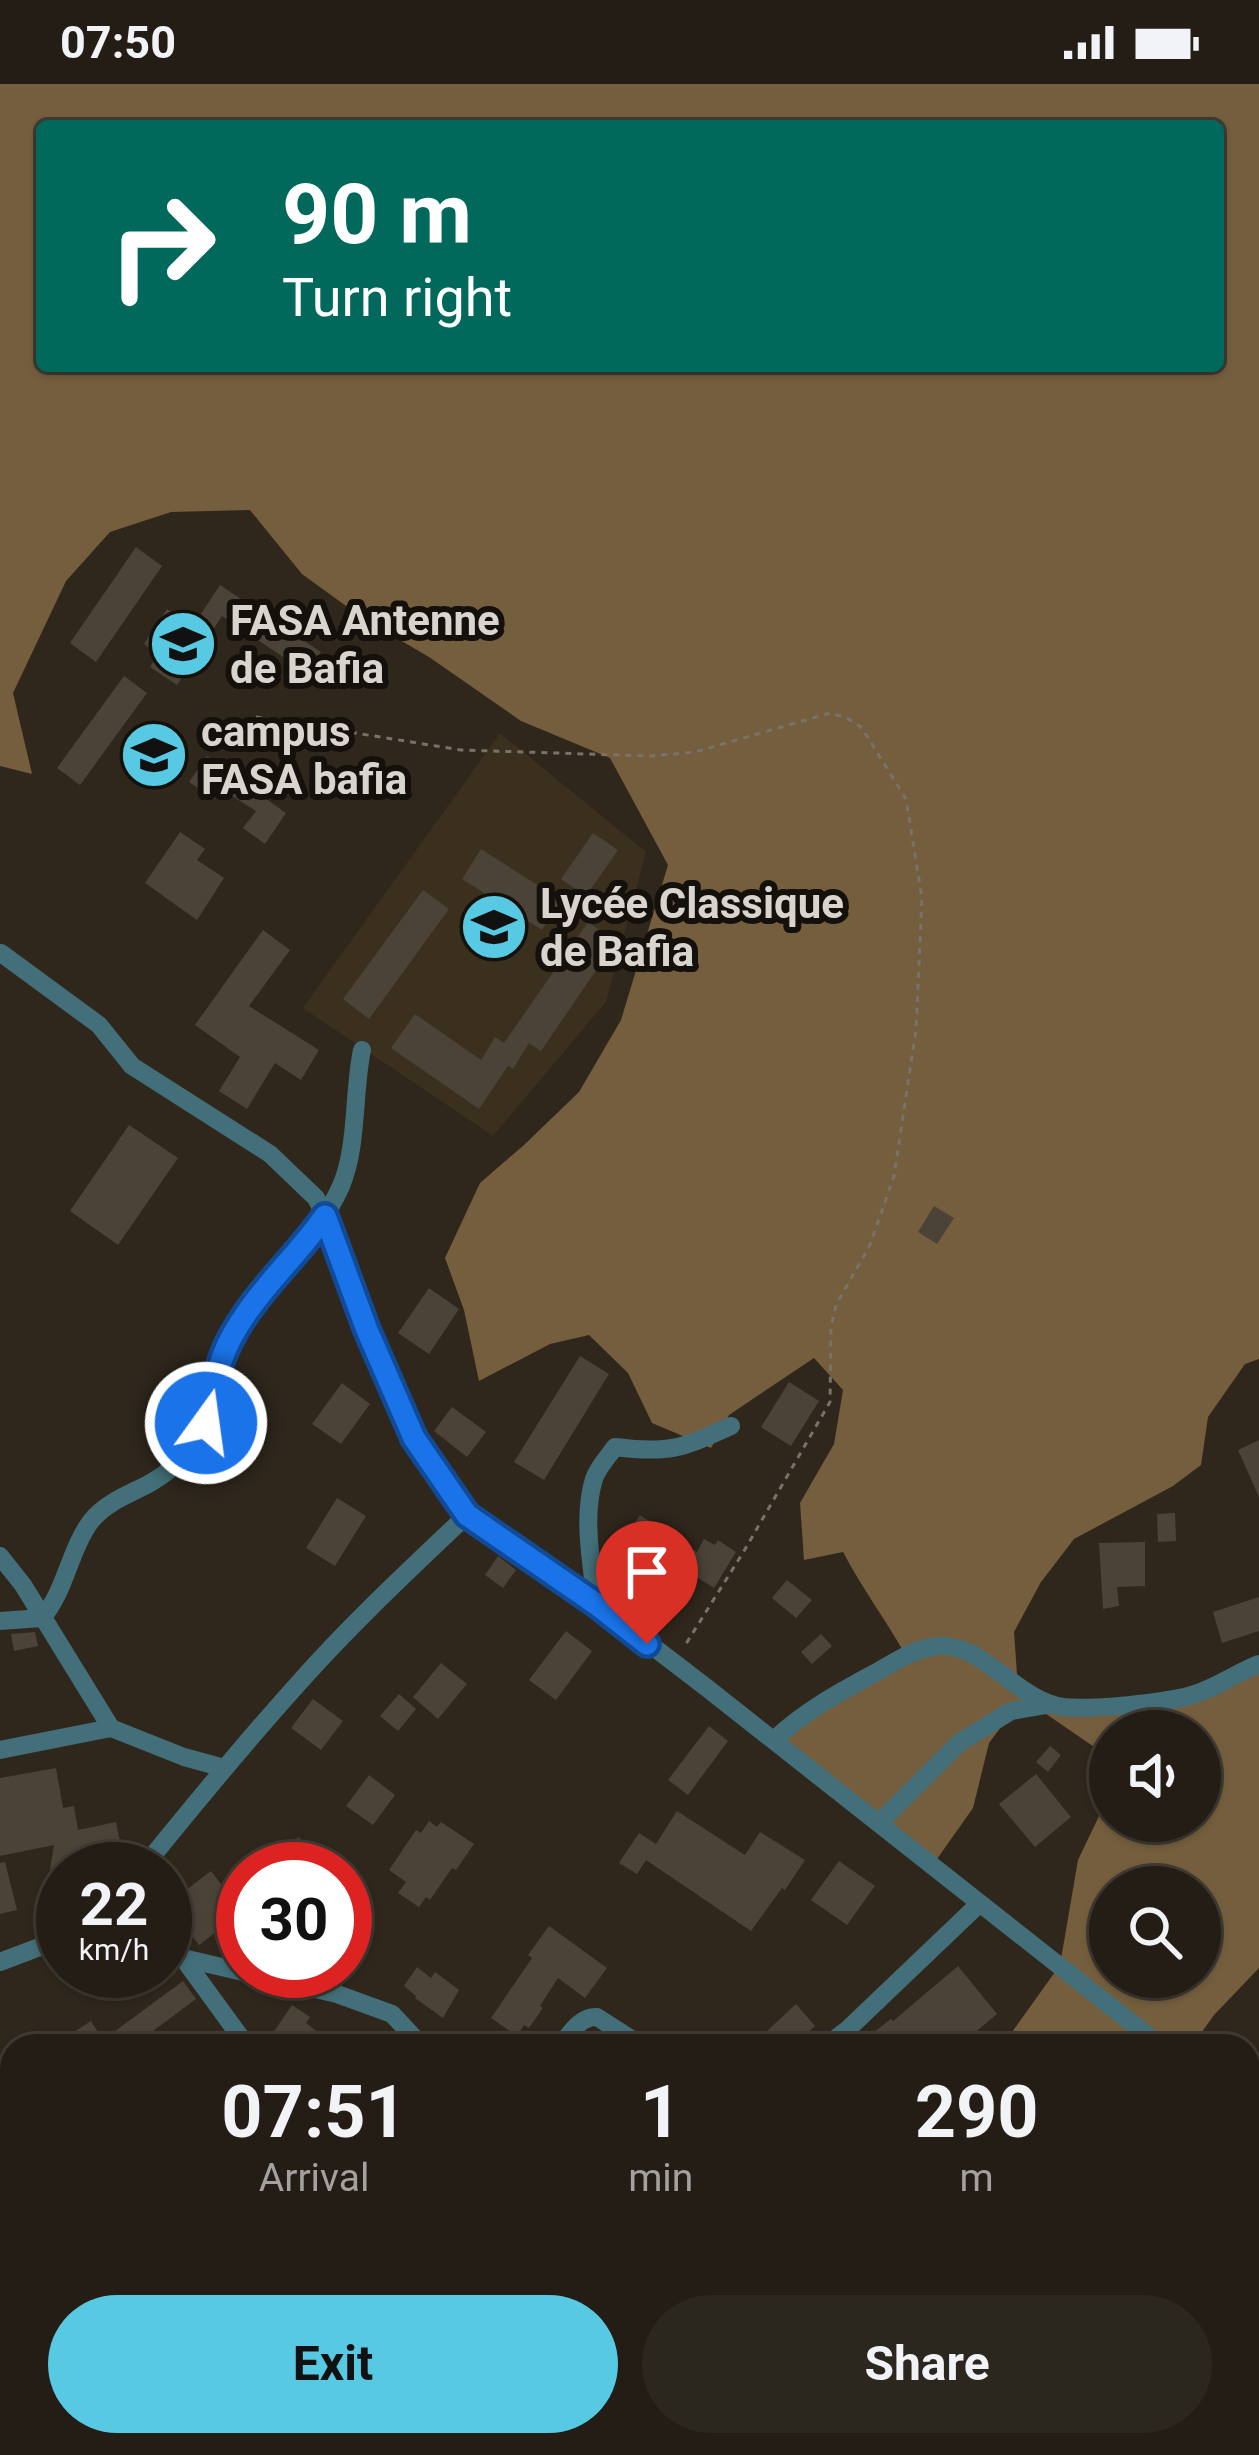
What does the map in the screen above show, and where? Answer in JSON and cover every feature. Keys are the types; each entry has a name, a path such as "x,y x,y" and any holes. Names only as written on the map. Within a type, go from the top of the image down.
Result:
{"street":[{"path":"1,953 99,1025 132,1066 270,1154 316,1198 414,1438 467,1515 596,1604 1147,2034"},
{"path":"42,1618 94,1517 113,1501 164,1475 194,1444 206,1423 215,1379 231,1337 269,1282 325,1216 349,1158 362,1050"},
{"path":"596,1604 590,1498 595,1475 615,1447 679,1449 731,1426"},
{"path":"164,1842 300,1681 467,1515"},
{"path":"0,1556 23,1585 110,1728"},
{"path":"0,1621 42,1618"},
{"path":"774,1740 836,1694 907,1655 932,1647 953,1646 968,1652 1052,1704"},
{"path":"880,1822 943,1756 1011,1711 1190,1696 1259,1664"},
{"path":"0,1750 110,1728 224,1768"},
{"path":"842,2034 979,1904"},
{"path":"0,1962 36,1949"},
{"path":"192,1960 337,1994 392,2014 411,2034"},
{"path":"192,1970 238,2034"},
{"path":"570,2034 582,2020 597,2017 623,2034"}],"path":[{"path":"256,717 461,751 650,756 695,752 830,712 862,728 906,799 922,898 916,1030 894,1176 870,1245 836,1305 830,1402 673,1664"}],"shaded area":[{"path":"0,84 1259,84 1259,1359 1245,1364 1208,1417 1201,1465 1173,1486 1074,1539 1041,1582 1014,1632 1017,1674 1023,1684 1060,1704 1190,1696 1259,1664 1259,1968 1201,2034 1011,2034 1060,1965 1078,1860 1089,1837 1089,1842 1221,1842 1221,1710 1089,1710 1089,1743 1033,1705 1004,1723 989,1743 973,1808 932,1866 771,1740 905,1654 843,1552 804,1560 800,1503 834,1444 843,1390 814,1358 729,1415 711,1448 652,1423 628,1373 589,1335 550,1344 479,1381 464,1310 445,1258 480,1183 579,1092 621,1020 668,865 610,758 521,721 364,619 302,574 250,510 171,512 110,532 66,581 13,693 32,774 0,766"},
{"name":"Lycée Classique de Bafia","path":"500,733 646,852 606,1002 493,1136 303,1008"}],"building":[{"path":"136,547 162,566 96,662 70,643"},
{"path":"220,585 321,652 307,673 222,616 177,685 150,667 158,654 144,644 167,609 193,626"},
{"path":"124,676 147,693 80,785 57,768"},
{"path":"207,756 238,776 242,770 264,784 258,793 286,813 265,844 243,828 256,811 221,789 214,799 189,782"},
{"path":"180,832 205,849 197,860 224,878 197,920 145,883"},
{"path":"593,833 618,850 586,896 561,879"},
{"path":"481,849 561,900 542,930 462,879"},
{"path":"423,890 449,909 369,1019 343,999"},
{"path":"588,922 616,941 541,1051 529,1043 479,1109 391,1048 415,1014 481,1060 495,1037 504,1043"},
{"path":"263,930 290,950 249,1006 319,1050 301,1080 275,1063 247,1109 219,1091 240,1057 195,1025"},
{"path":"129,1125 178,1158 118,1245 70,1211"},
{"path":"934,1206 954,1218 937,1244 918,1232"},
{"path":"429,1288 459,1309 429,1354 398,1333"},
{"path":"580,1356 609,1374 544,1480 514,1462"},
{"path":"789,1382 819,1401 791,1446 761,1427"},
{"path":"342,1383 370,1404 341,1444 312,1424"},
{"path":"452,1407 486,1432 467,1457 434,1431"},
{"path":"1259,1440 1259,1497 1238,1450"},
{"path":"337,1498 366,1516 335,1566 306,1548"},
{"path":"1175,1513 1176,1541 1158,1542 1157,1514"},
{"path":"640,1515 697,1552 704,1539 715,1545 718,1540 736,1552 714,1588 628,1533"},
{"path":"1145,1542 1145,1586 1117,1587 1119,1606 1103,1609 1099,1543"},
{"path":"498,1556 516,1570 503,1588 485,1575"},
{"path":"787,1580 812,1600 796,1618 772,1598"},
{"path":"1259,1597 1259,1631 1222,1643 1213,1612"},
{"path":"566,1631 592,1651 556,1700 529,1680"},
{"path":"35,1632 38,1646 14,1651 11,1634"},
{"path":"821,1634 832,1646 812,1664 801,1652"},
{"path":"441,1663 467,1684 438,1719 413,1697"},
{"path":"399,1694 416,1709 398,1731 380,1716"},
{"path":"313,1699 343,1721 321,1750 291,1728"},
{"path":"709,1726 728,1741 688,1795 668,1780"},
{"path":"1050,1746 1061,1755 1048,1772 1036,1762"},
{"path":"56,1768 63,1808 74,1806 78,1830 116,1822 120,1842 36,1842 36,1849 0,1856 0,1778"},
{"path":"1036,1774 1071,1817 1035,1847 999,1804"},
{"path":"369,1775 395,1795 373,1825 346,1806"},
{"path":"677,1811 745,1855 760,1832 805,1860 751,1931 646,1860 637,1874 619,1863 639,1833 656,1844"},
{"path":"429,1821 437,1827 441,1822 474,1844 430,1900 426,1897 419,1907 398,1893 406,1882 389,1870 416,1830 421,1833"},
{"path":"839,1861 875,1886 847,1925 811,1900"},
{"path":"5,1862 17,1910 0,1914 0,1863"},
{"path":"211,1871 216,1878 216,1932 199,1945 192,1936 192,1886"},
{"path":"549,1926 607,1968 585,1998 558,1978 529,2028 524,2025 514,2034 491,2018 532,1958 528,1955"},
{"path":"958,1966 997,2014 973,2034 874,2032"},
{"path":"417,1967 431,1978 435,1972 459,1990 443,2018 404,1986"},
{"path":"192,1993 196,1999 149,2034 111,2034 160,1998 192,1998"},
{"path":"796,2004 815,2026 806,2034 764,2034"},
{"path":"292,2005 310,2017 306,2023 320,2034 272,2034"},
{"path":"91,2021 99,2034 71,2034"}],"place":[{"name":"FASA Antenne de Bafia","path":"183,644"},
{"name":"campus FASA bafia","path":"154,755"},
{"name":"Lycée Classique de Bafia","path":"494,927"}],"route":[{"path":"206,1423 215,1379 231,1337 269,1282 325,1216 356,1304 414,1438 467,1515 647,1644"}]}
